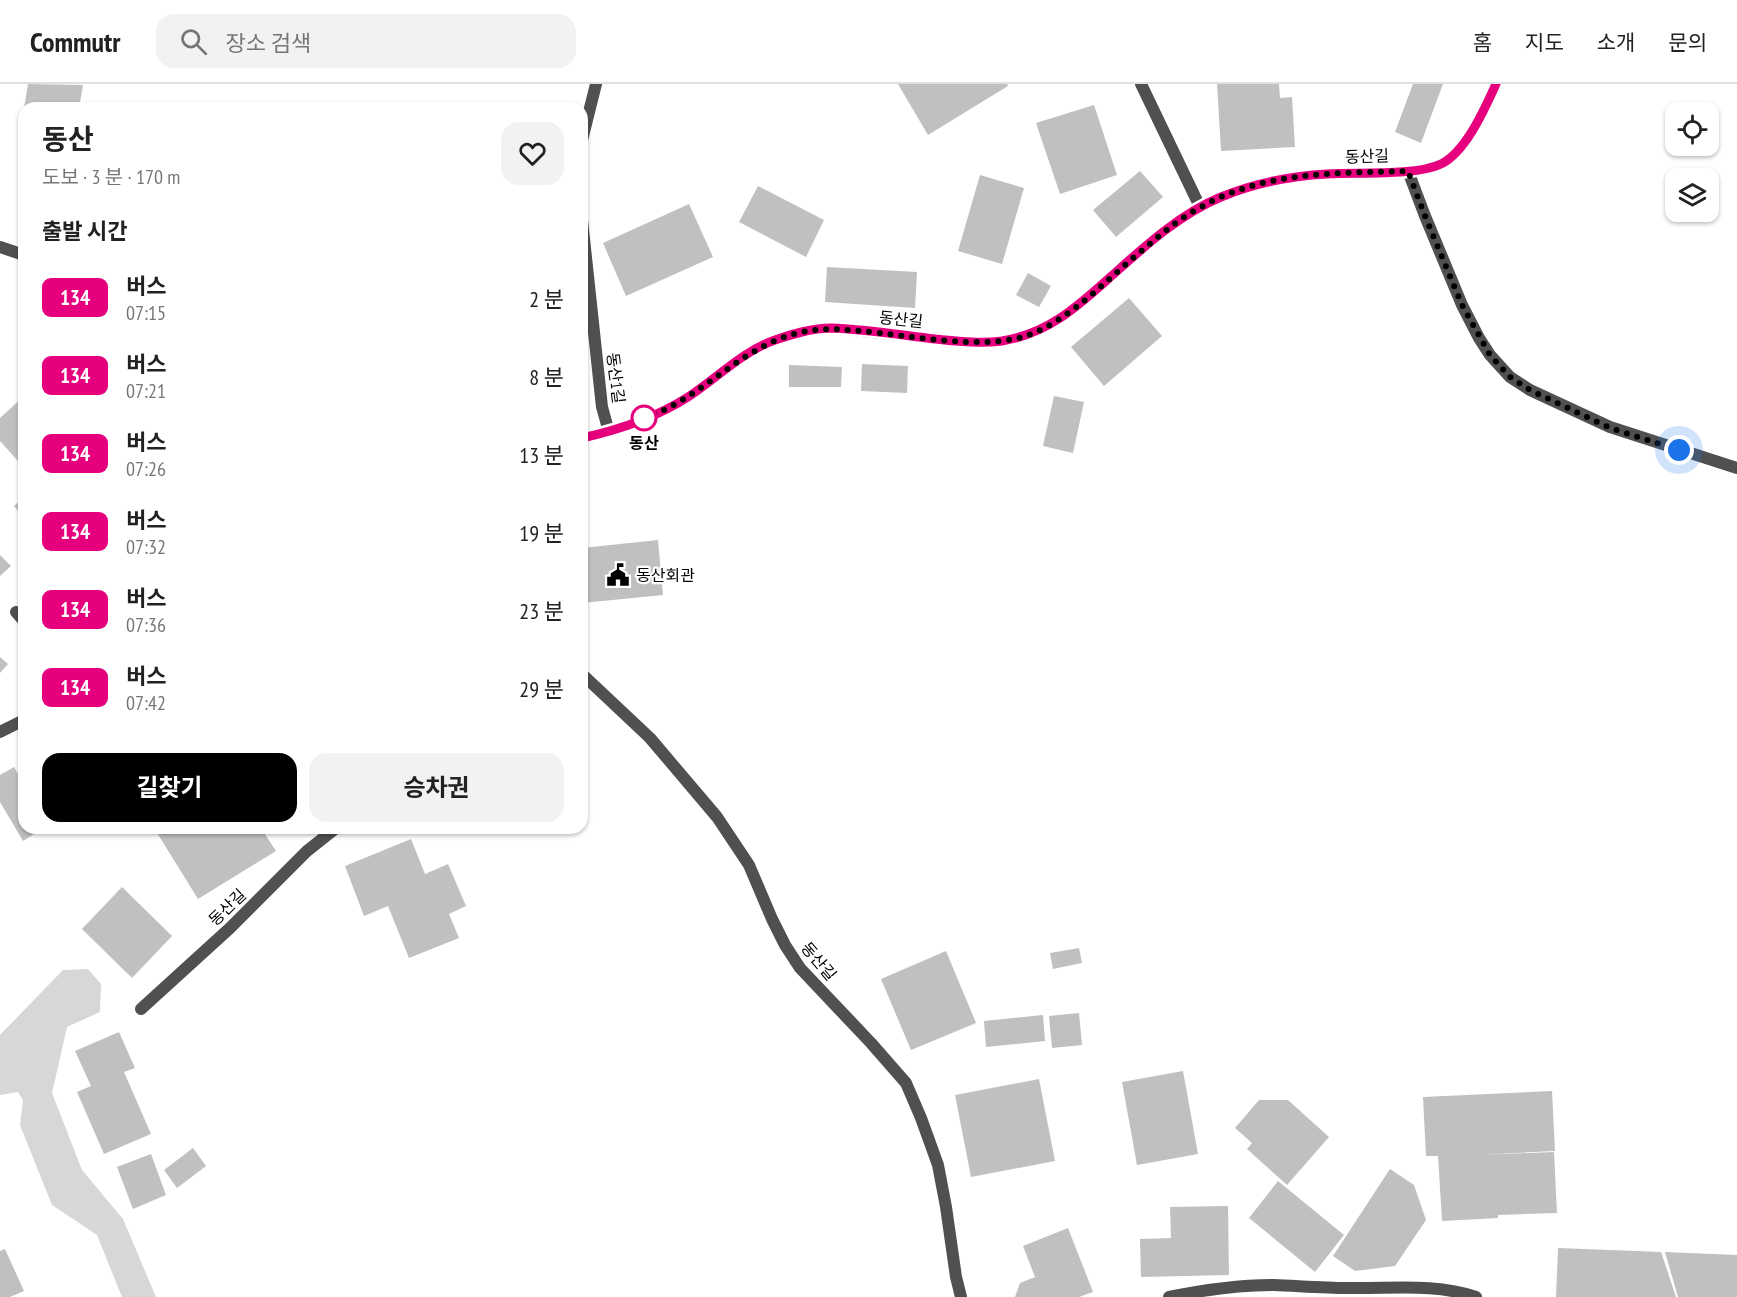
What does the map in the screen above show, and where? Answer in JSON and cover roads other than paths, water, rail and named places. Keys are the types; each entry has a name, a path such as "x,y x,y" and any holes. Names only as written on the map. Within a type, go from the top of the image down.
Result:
{"street":[{"path":"588,116 596,84"},
{"path":"1141,84 1200,207"},
{"name":"동산길","path":"588,437 609,432 652,416 687,398 744,357 772,341 802,332 830,328 962,342 1000,341 1029,334 1056,322 1173,225 1200,207 1221,197 1287,178 1423,170 1443,163 1458,149 1479,121 1496,84"},
{"path":"1408,171 1462,305 1490,355 1510,377 1530,390 1610,428 1737,468"},
{"path":"0,247 18,253"},
{"name":"동산1길","path":"588,276 602,407 609,432"},
{"name":"동산길","path":"588,682 650,738 717,817 749,865 772,919 800,968 872,1043 906,1083 938,1165 961,1297"},
{"path":"0,732 18,723"},
{"name":"동산길","path":"141,1009 230,927 307,851 328,834"},
{"path":"1169,1297 1273,1285 1432,1288 1476,1297"}],"place":[{"name":"동산","path":"644,418"},
{"name":"동산회관","path":"618,575"}]}
